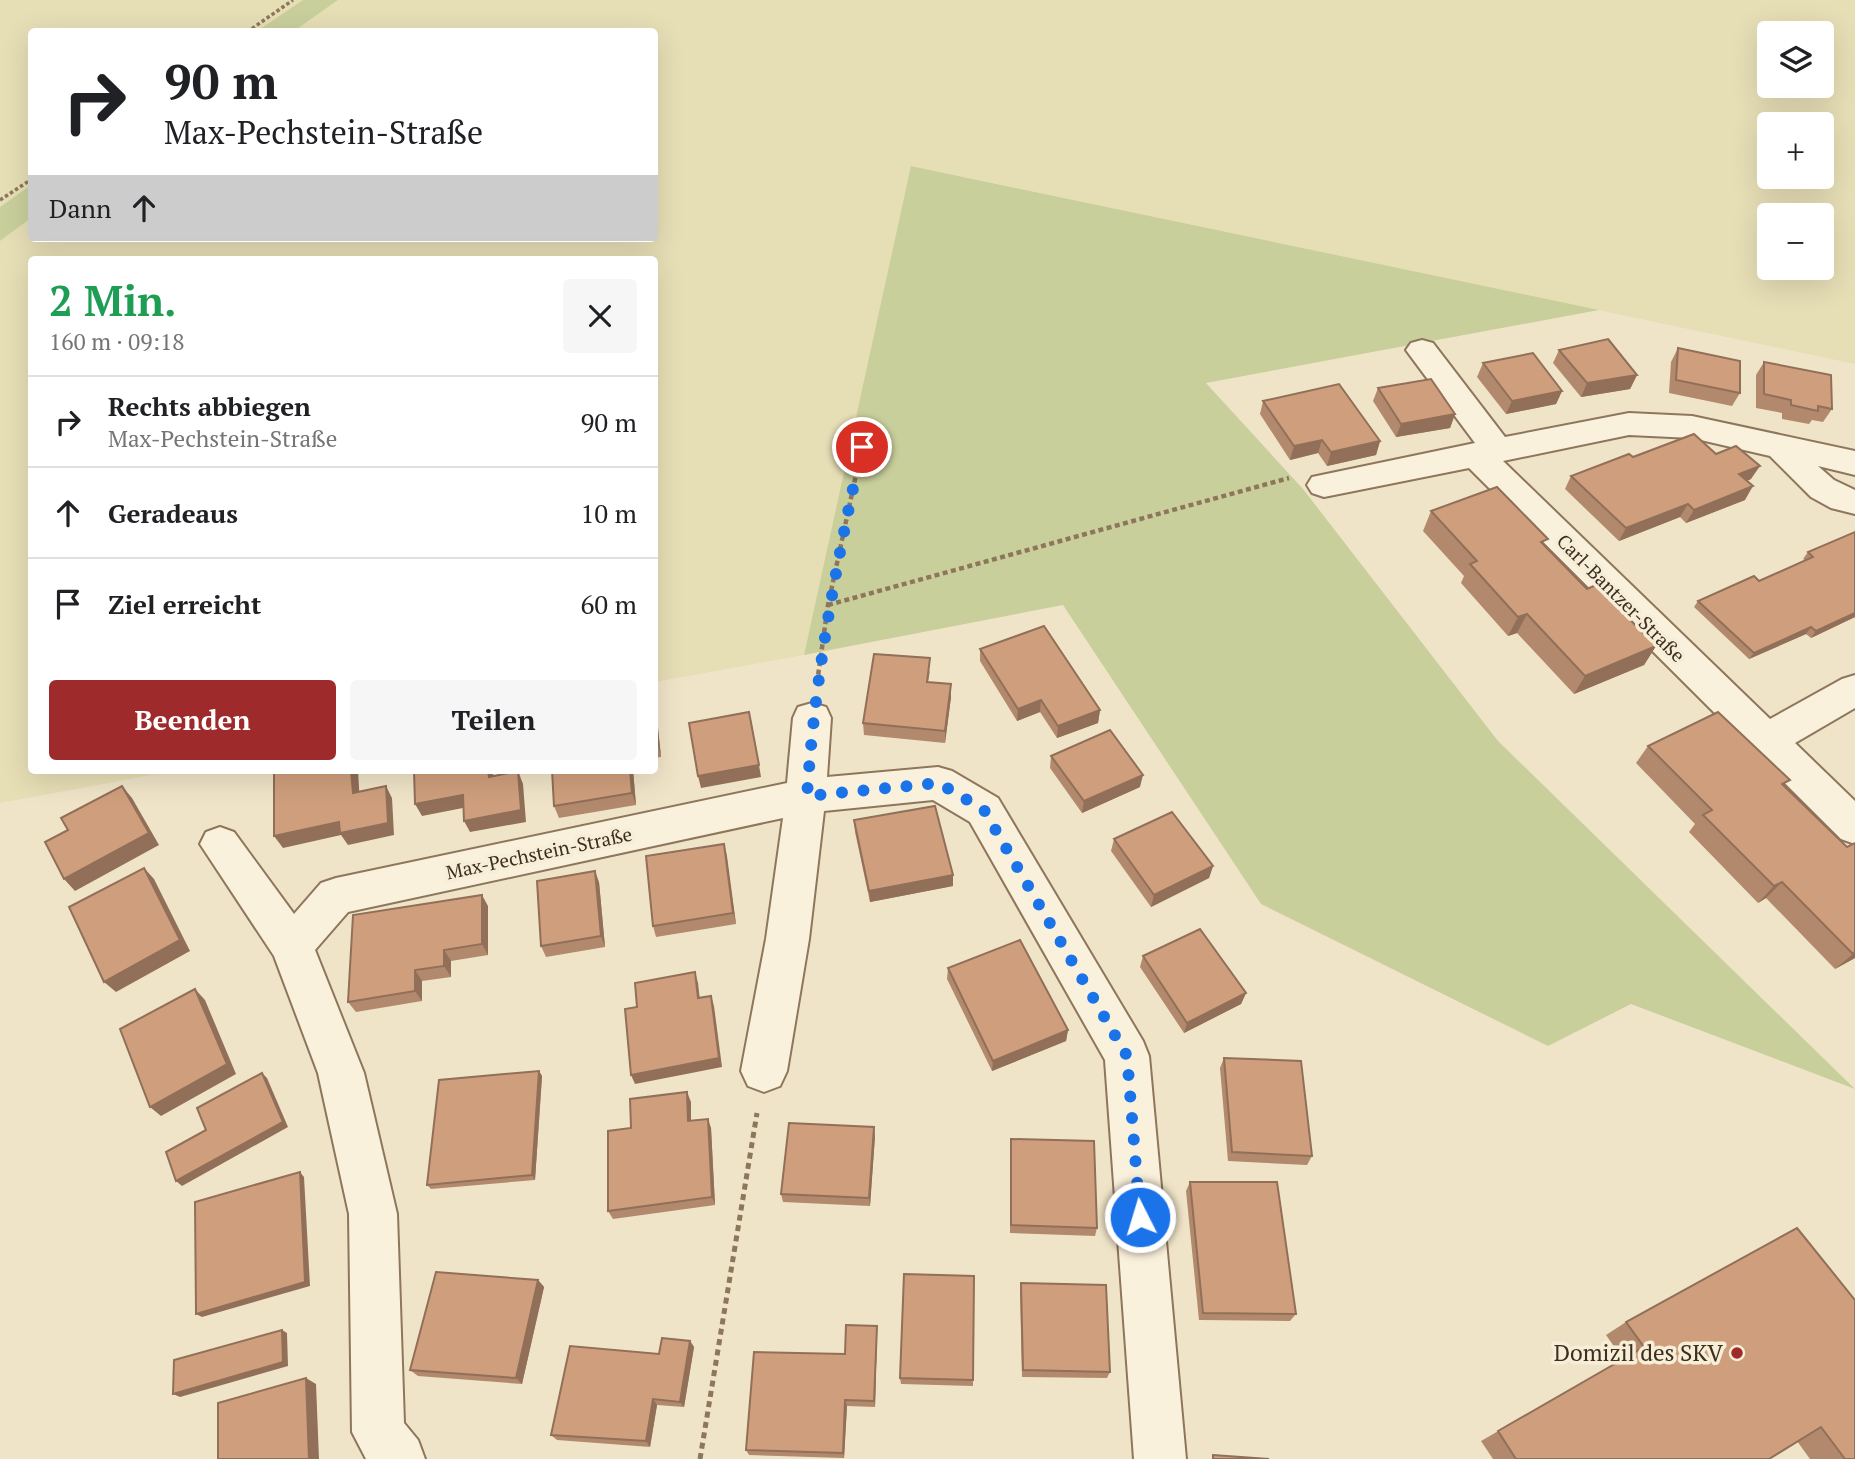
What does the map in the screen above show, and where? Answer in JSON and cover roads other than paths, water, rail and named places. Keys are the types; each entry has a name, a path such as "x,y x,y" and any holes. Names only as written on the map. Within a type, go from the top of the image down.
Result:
{"street":[{"name":"Carl-Bantzer-Straße","path":"1422,350 1488,454 1765,741 1855,827"},
{"path":"1324,485 1629,424 1692,427 1855,463"},
{"path":"1781,447 1810,480 1836,498 1855,502"},
{"path":"1765,741 1846,707"},
{"path":"764,1071 786,958 807,796 812,718"},
{"name":"Max-Pechstein-Straße","path":"292,946 336,897 807,796 939,783 984,810 1127,1056 1160,1459"},
{"path":"220,844 292,946 341,1073 373,1214 378,1432 399,1459"}],"place":[{"name":"Domizil des SKV","path":"1737,1353"}]}
